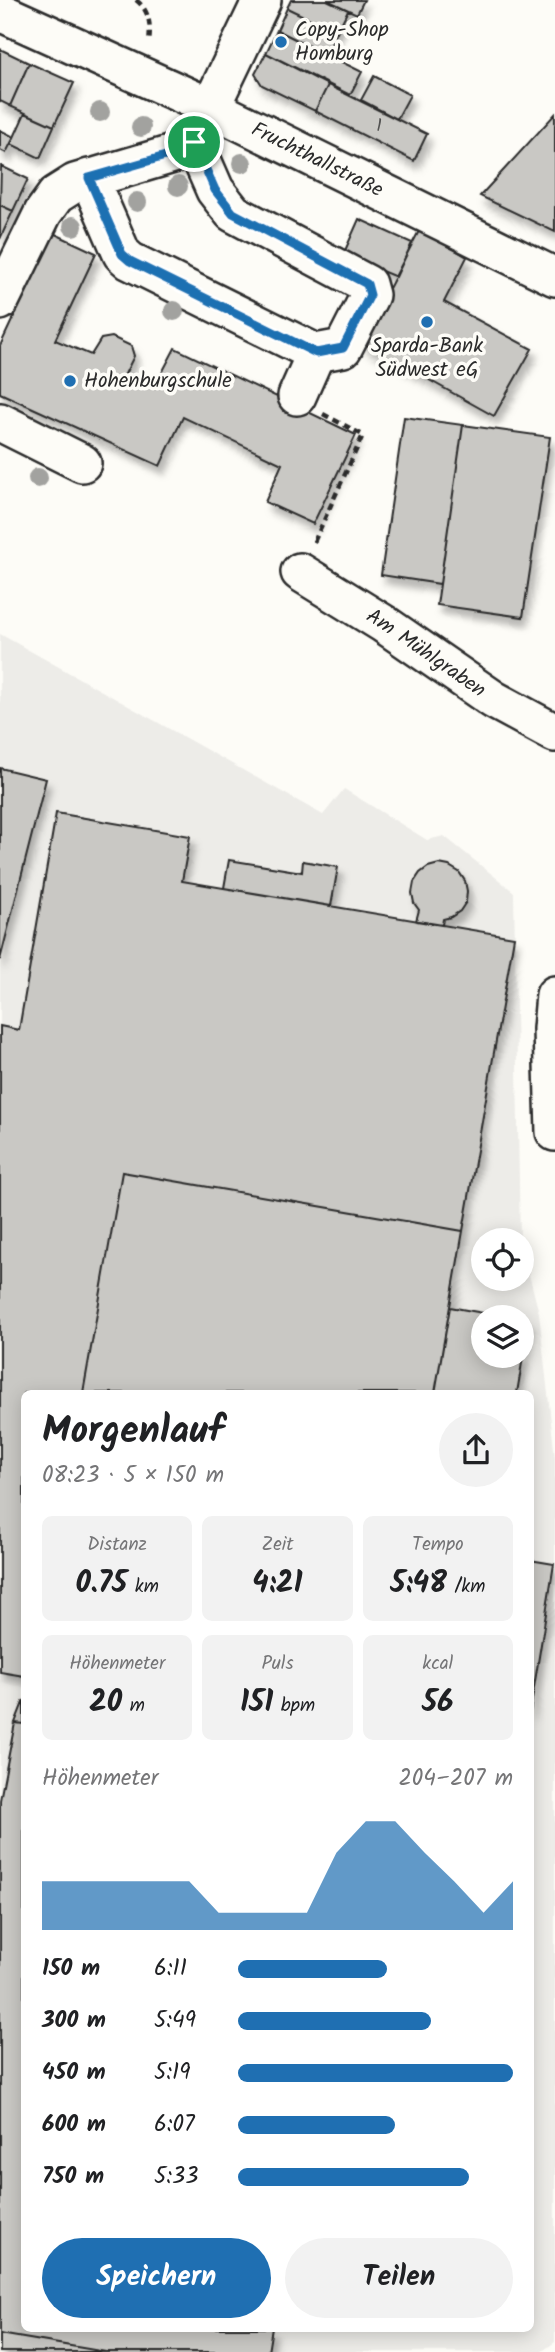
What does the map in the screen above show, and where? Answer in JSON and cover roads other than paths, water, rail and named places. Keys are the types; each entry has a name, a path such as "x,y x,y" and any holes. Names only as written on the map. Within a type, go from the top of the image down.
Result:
{"street":[{"path":"0,301 43,214 56,195 75,183 176,153 194,142 262,0"},
{"name":"Fruchthallstraße","path":"0,12 210,107 555,277"},
{"path":"89,178 122,254 130,261 316,353 343,348 370,295 367,284 233,213 215,190 194,142"},
{"path":"296,396 316,353"},
{"path":"11,428 82,463"},
{"name":"Am Mühlgraben","path":"300,572 384,624 494,700 555,733"},
{"path":"555,995 552,1029 555,1132"}],"place":[{"name":"Copy-Shop Homburg","path":"281,42"},
{"name":"Sparda-Bank Südwest eG","path":"427,322"},
{"name":"Hohenburgschule","path":"70,381"}]}
